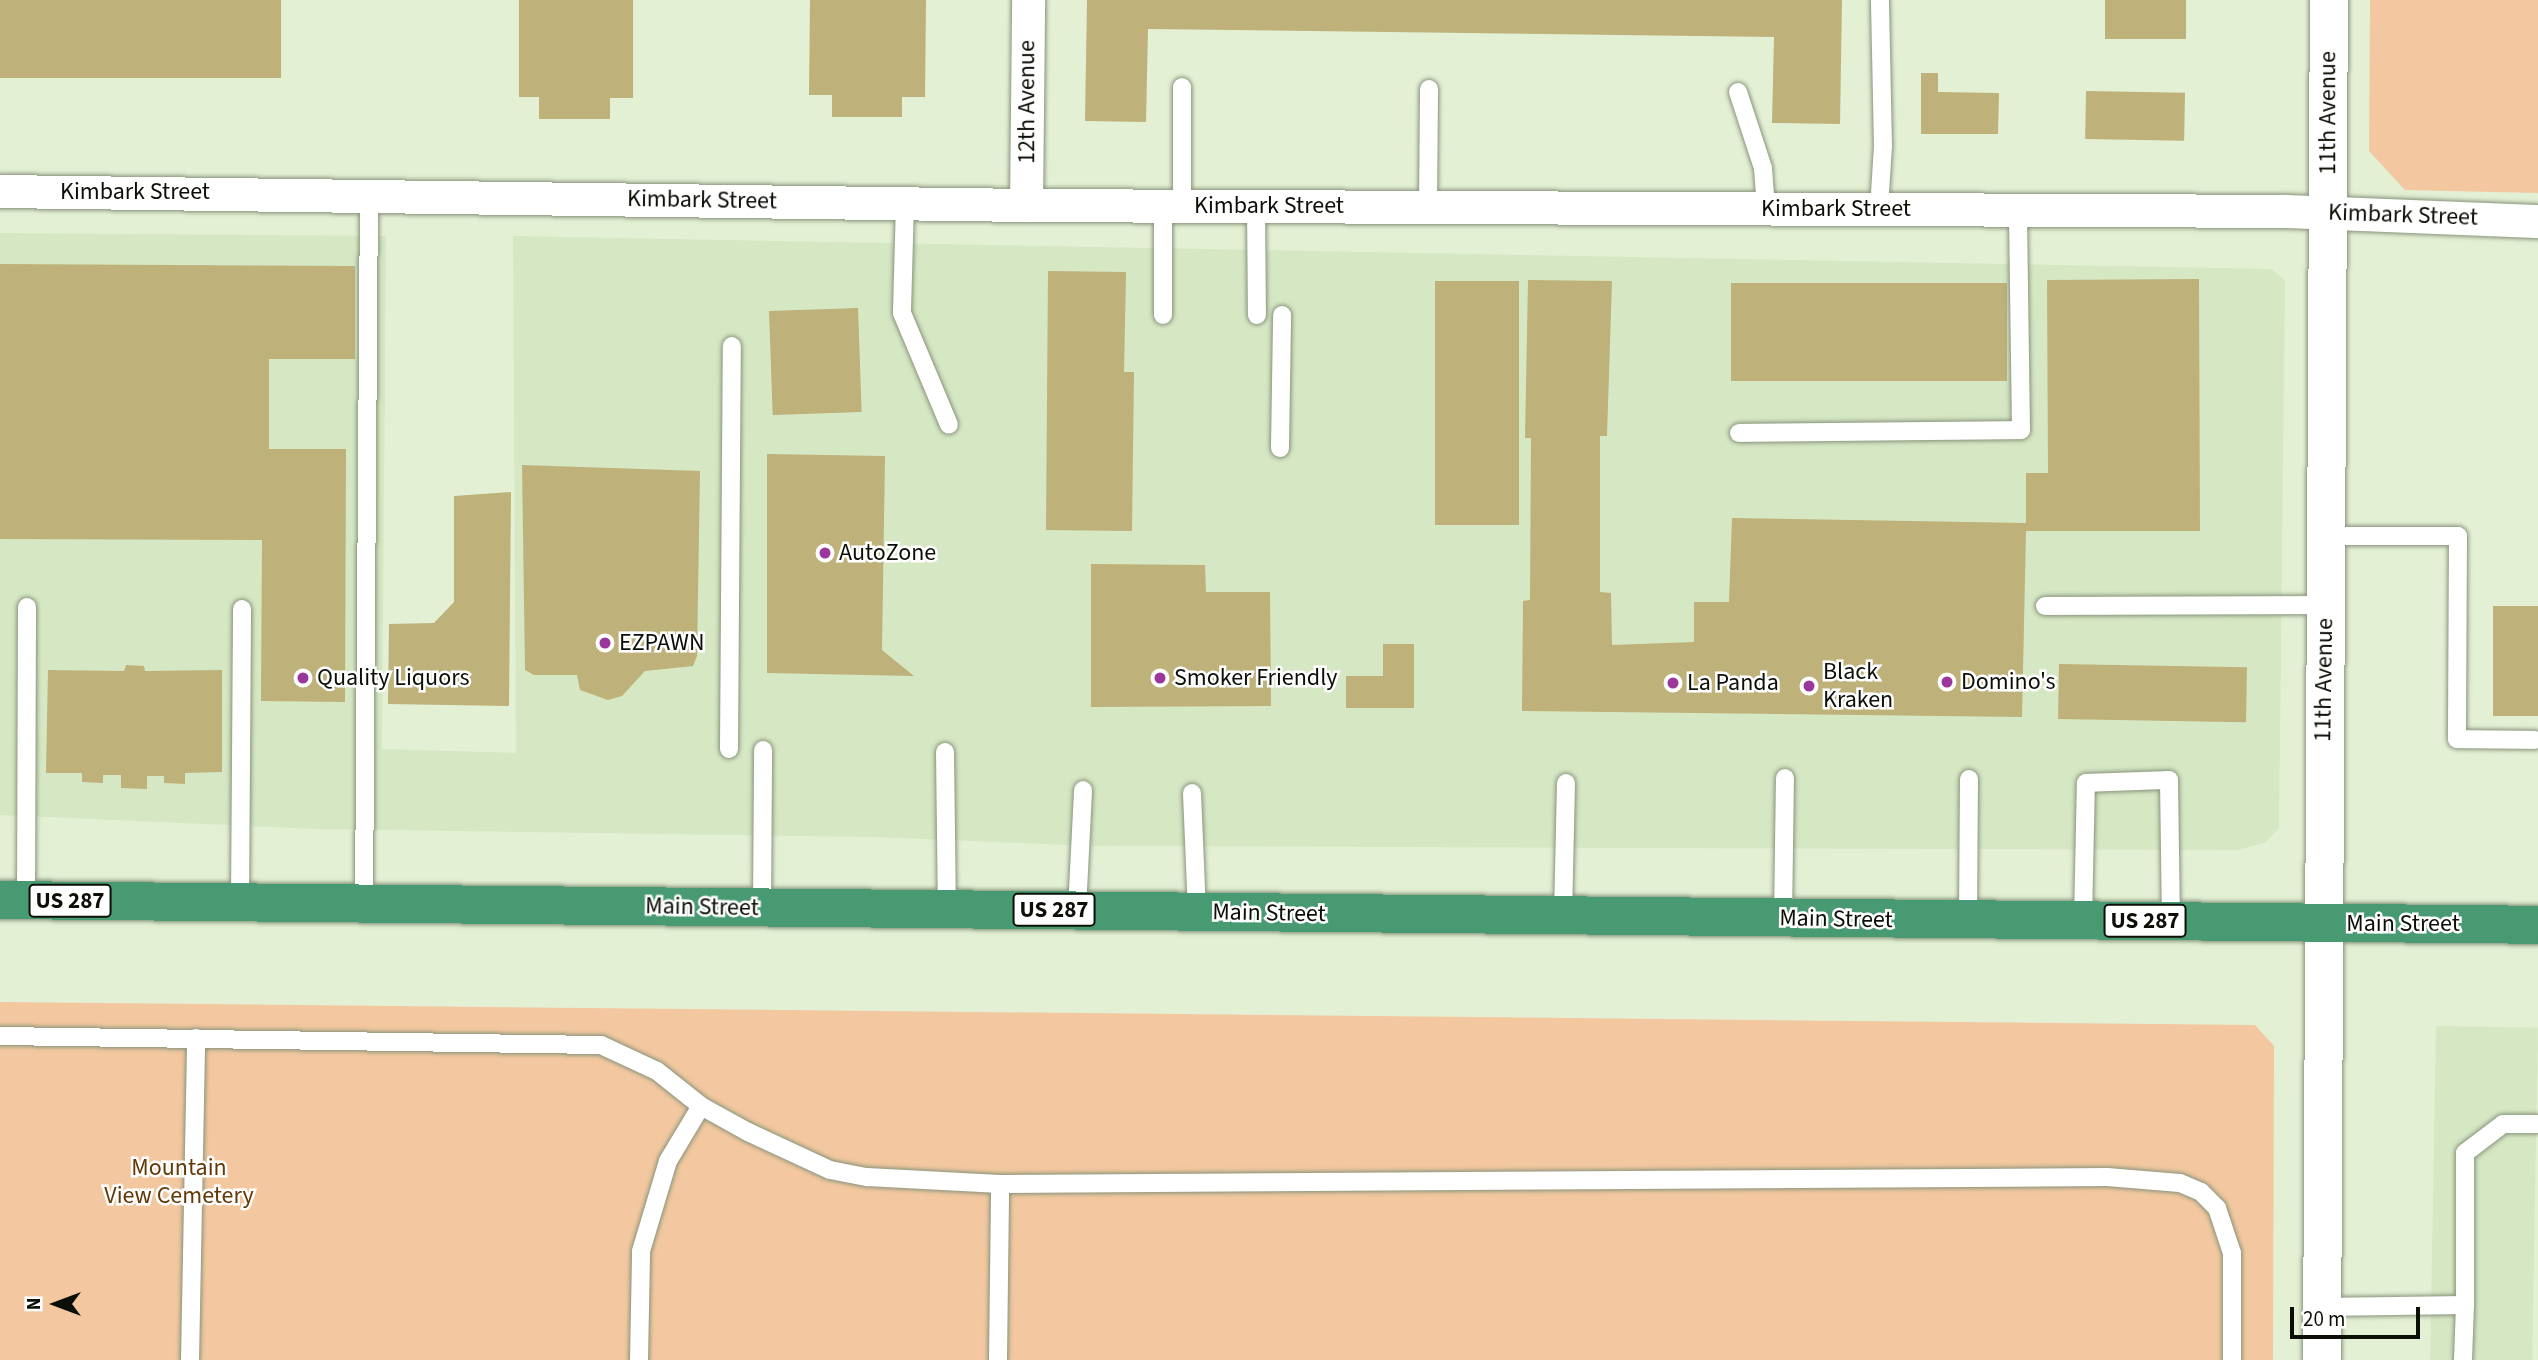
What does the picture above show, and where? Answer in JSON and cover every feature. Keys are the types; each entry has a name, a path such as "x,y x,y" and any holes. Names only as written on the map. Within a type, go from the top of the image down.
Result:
{"highway":[{"name":"Main Street","path":"13,900 2538,925"}],"street":[{"name":"12th Avenue","path":"1026,205 1028,0"},
{"name":"11th Avenue","path":"2322,1360 2322,924 2329,0"},
{"name":"Kimbark Street","path":"0,191 1026,205 2328,211 2538,220"}],"lane":[{"path":"1880,0 1883,146 1880,209"},
{"path":"1163,315 1182,87"},
{"path":"1427,207 1429,89"},
{"path":"1738,92 1763,168 1766,209"},
{"path":"364,904 369,195"},
{"path":"905,203 902,313 949,425"},
{"path":"1256,206 1257,315"},
{"path":"1739,433 2021,430 2018,210"},
{"path":"1280,448 1282,315"},
{"path":"729,749 732,346"},
{"path":"2326,536 2458,536 2457,739 2535,740"},
{"path":"2045,606 2325,605"},
{"path":"13,900 27,607"},
{"path":"240,902 242,608"},
{"path":"762,908 763,750"},
{"path":"945,752 947,910"},
{"path":"1783,918 1785,778"},
{"path":"1968,920 1969,779"},
{"path":"2083,921 2086,783 2169,780 2171,921"},
{"path":"1563,916 1566,783"},
{"path":"1077,910 1083,790"},
{"path":"1192,793 1197,912"},
{"path":"0,1036 593,1043 639,1059 701,1106 789,1154 830,1170 1000,1184 2107,1177 2171,1181 2201,1192 2217,1208 2227,1228 2233,1261 2232,1360"},
{"path":"190,1360 196,1038"},
{"path":"639,1360 641,1251 668,1161 701,1106"},
{"path":"2463,1360 2465,1153 2503,1124 2538,1124"},
{"path":"998,1360 1000,1184"},
{"path":"2322,1307 2465,1305"}],"shaded area":[{"path":"0,233 386,236 382,749 516,753 513,236 2272,269 2285,281 2279,828 2266,842 2239,850 1093,846 874,837 317,829 0,815"},
{"path":"2436,1026 2538,1028 2532,1360 2430,1360"}],"green space":[{"path":"2370,0 2538,0 2538,193 2405,190 2369,151"},
{"name":"Mountain View Cemetery","path":"0,1002 2255,1025 2274,1046 2273,1360 0,1360"}],"building":[{"path":"0,0 281,0 281,78 0,78"},
{"path":"519,0 633,0 633,98 610,98 610,119 539,119 539,97 519,97"},
{"path":"810,0 926,0 925,97 902,97 902,117 832,117 832,95 809,95"},
{"path":"1087,0 1842,0 1840,124 1772,123 1774,37 1148,29 1146,122 1085,121"},
{"path":"2105,0 2186,0 2186,39 2105,39"},
{"path":"1921,73 1938,73 1938,92 1999,93 1998,134 1921,134"},
{"path":"2086,91 2185,93 2184,141 2085,139"},
{"path":"0,264 355,266 355,359 269,359 269,449 346,449 345,702 261,701 262,540 0,539"},
{"path":"1048,271 1126,272 1124,372 1134,372 1132,531 1046,530"},
{"path":"2199,279 2200,531 2026,531 2022,717 1522,711 1523,601 1530,600 1531,438 1525,438 1528,280 1612,281 1607,436 1600,436 1600,592 1611,593 1612,645 1694,642 1694,602 1729,602 1732,518 2026,523 2026,473 2048,473 2047,280"},
{"path":"1435,281 1519,281 1519,525 1435,525"},
{"path":"1731,283 2007,283 2007,381 1731,381"},
{"path":"858,308 862,412 773,415 769,311"},
{"name":"AutoZone","path":"767,454 885,456 882,650 914,676 767,673"},
{"path":"522,465 700,471 697,656 693,666 645,671 622,696 608,700 580,690 577,675 534,675 525,670"},
{"path":"511,492 509,706 388,704 389,624 434,623 454,602 454,496"},
{"path":"1091,564 1205,565 1206,592 1270,592 1271,706 1091,707"},
{"path":"2493,606 2538,606 2538,716 2493,716"},
{"path":"1383,644 1414,644 1414,708 1346,708 1346,676 1383,676"},
{"path":"2059,664 2247,667 2246,722 2058,719"},
{"path":"126,665 144,666 145,671 222,670 222,772 185,773 185,784 164,783 164,776 147,776 147,789 121,788 121,775 103,775 103,783 82,782 82,773 46,773 48,670 124,671"}],"place":[{"name":"AutoZone","path":"825,553"},
{"name":"EZPAWN","path":"605,643"},
{"name":"Quality Liquors","path":"303,678"},
{"name":"Smoker Friendly","path":"1160,678"},
{"name":"Domino's","path":"1947,682"},
{"name":"La Panda","path":"1673,683"},
{"name":"Black Kraken","path":"1809,686"}]}
